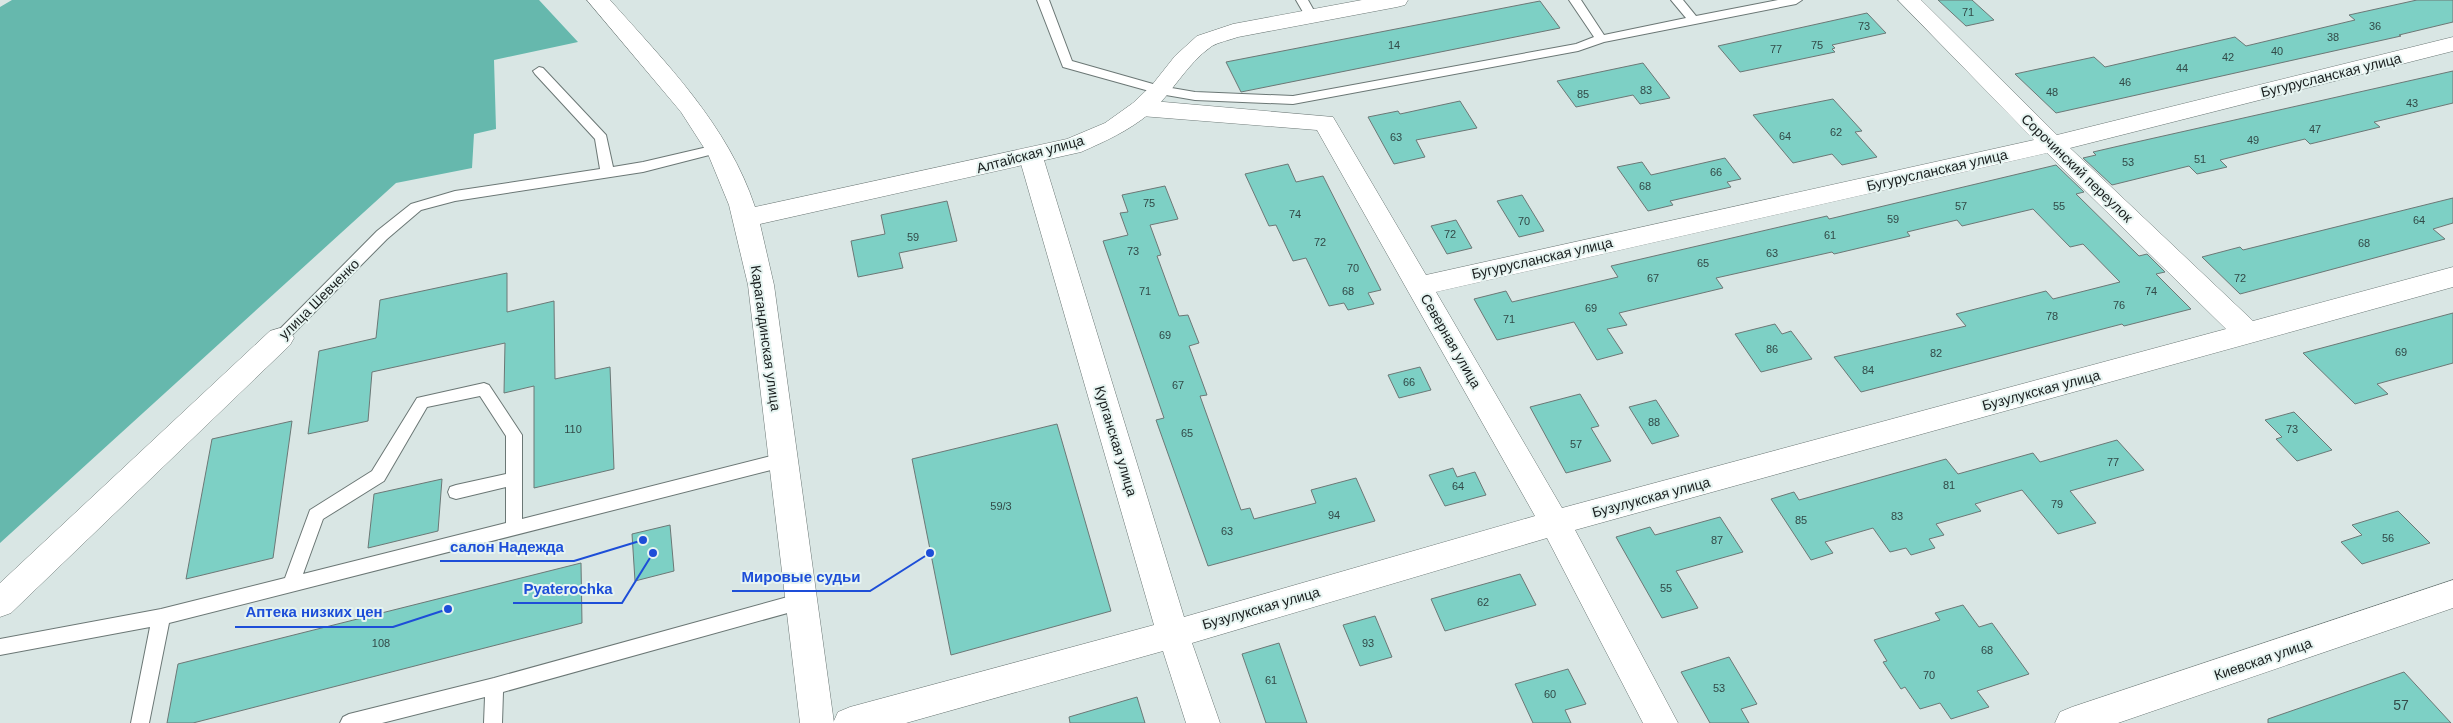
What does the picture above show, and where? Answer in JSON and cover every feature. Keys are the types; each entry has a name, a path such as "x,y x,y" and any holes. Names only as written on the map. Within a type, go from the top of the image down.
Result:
{"street":[{"name":"Карагандинская улица","path":"598,0 700,119 732,179 746,218 760,285 817,723"},
{"name":"Алтайская улица","path":"746,218 1031,157 1073,146 1113,129 1141,108 1160,90 1183,61 1205,42 1306,8 1397,0"},
{"name":"Сорочинский переулок","path":"1909,0 2052,144 2248,333"},
{"name":"Бугурусланская улица","path":"1419,286 2052,144 2453,44"},
{"name":"Северная улица","path":"1141,108 1325,124 1555,523 1661,723"},
{"name":"Курганская улица","path":"1031,157 1173,634 1204,723"},
{"name":"Бузулукская улица","path":"850,723 1173,634 1555,523 2453,277"},
{"name":"улица Шевченко","path":"0,603 280,338"},
{"name":"Киевская улица","path":"2072,723 2453,594"}],"lane":[{"path":"1043,0 1067,64 1160,90 1195,96 1293,100 1578,47 1601,38 1796,0"},
{"path":"1575,0 1601,38"},
{"path":"1678,0 1694,20"},
{"path":"539,71 601,138 607,173"},
{"name":"улица Шевченко","path":"280,338 382,235 416,207 455,196 607,173 716,149"},
{"path":"291,584 316,515 378,476 422,402 484,389 514,435 514,526"},
{"path":"0,647 161,617 514,526 784,460"},
{"path":"456,492 514,478"},
{"path":"349,723 494,686 802,601"},
{"path":"140,723 161,617"},
{"path":"493,723 494,686"}],"green space":[{"path":"12,0 539,0 578,42 494,60 496,129 474,134 472,168 396,183 0,543 0,7"}],"building":[{"path":"1938,0 1972,0 1994,20 1966,26"},
{"path":"2417,0 2453,0 2453,22 2399,35 2401,36 2056,113 2015,74 2094,57 2105,67 2235,37 2246,46 2355,20 2349,15"},
{"path":"1540,1 1560,28 1241,92 1226,62"},
{"path":"1867,13 1886,33 1832,45 1835,48 1832,49 1835,52 1740,72 1718,46"},
{"path":"1643,63 1670,98 1640,104 1633,95 1576,107 1557,81"},
{"path":"2453,71 2453,103 2374,122 2380,127 2310,144 2305,139 2220,160 2227,167 2197,174 2189,166 2112,185 2083,158 2096,155 2093,152"},
{"path":"1833,99 1862,131 1855,132 1877,157 1842,165 1832,154 1793,163 1753,115"},
{"path":"1460,101 1477,128 1416,140 1425,157 1394,164 1368,117 1398,111 1400,114"},
{"path":"1725,158 1741,179 1727,182 1731,187 1670,201 1673,205 1648,211 1617,167 1642,162 1651,175"},
{"path":"1288,164 1296,182 1323,176 1381,290 1368,293 1374,304 1348,310 1344,303 1329,306 1306,258 1293,261 1276,225 1269,226 1245,174"},
{"path":"2056,165 2084,192 2076,194 2139,256 2147,254 2165,272 2156,274 2191,309 2124,326 2122,324 1861,392 1834,357 1966,326 1956,314 2046,291 2053,299 2120,282 2083,244 2070,247 2033,209 1962,226 1957,220 1907,232 1910,236 1834,254 1832,252 1716,278 1723,288 1619,313 1627,325 1607,329 1623,353 1597,360 1574,322 1497,340 1474,299 1506,291 1512,302 1618,277 1611,266 1827,216 1829,219"},
{"path":"1165,186 1178,219 1150,225 1161,255 1157,256 1179,316 1188,315 1199,343 1189,346 1207,395 1200,396 1241,510 1250,508 1254,519 1316,503 1311,490 1356,478 1375,521 1208,566 1156,420 1164,418 1103,241 1128,235 1120,213 1128,212 1122,195"},
{"path":"1522,195 1544,231 1519,237 1497,201"},
{"path":"2453,198 2453,223 2433,229 2445,239 2240,294 2202,257 2240,247 2243,250"},
{"path":"947,201 957,241 899,253 903,268 858,277 851,241 885,234 881,215"},
{"path":"1456,220 1472,248 1447,254 1431,226"},
{"path":"507,273 507,312 554,301 555,379 610,367 614,469 534,488 534,386 504,393 505,343 372,372 368,421 308,434 319,351 376,338 380,300"},
{"path":"2453,313 2453,363 2377,384 2388,394 2355,404 2303,353"},
{"path":"1775,324 1782,334 1791,331 1812,359 1761,372 1735,334"},
{"path":"1420,367 1431,390 1399,398 1388,375"},
{"path":"1580,394 1599,426 1591,428 1611,461 1566,473 1530,407"},
{"path":"1656,400 1679,436 1652,444 1629,407"},
{"path":"2294,412 2332,450 2297,461 2276,439 2282,437 2265,420"},
{"path":"292,421 273,558 186,579 212,439"},
{"path":"1057,424 1111,611 951,655 912,459"},
{"path":"2117,440 2144,470 2070,491 2096,523 2058,534 2022,490 1975,504 1981,511 1936,524 1944,535 1929,539 1935,548 1911,555 1906,548 1890,552 1873,528 1825,542 1833,553 1811,560 1771,499 1794,492 1799,500 1946,459 1958,474 2033,453 2040,462"},
{"path":"1453,468 1457,477 1475,472 1486,495 1445,506 1429,475"},
{"path":"442,479 438,531 368,548 374,494"},
{"path":"2398,511 2430,543 2362,564 2341,542 2362,535 2352,525"},
{"path":"1720,517 1743,552 1676,571 1698,608 1662,618 1616,537 1650,527 1655,535"},
{"path":"670,525 674,571 635,581 632,534"},
{"path":"581,563 582,623 193,723 167,723 178,664"},
{"path":"1520,574 1536,605 1445,631 1431,599"},
{"path":"1963,605 1979,627 1992,623 2029,674 1977,691 1989,707 1951,719 1940,703 1920,709 1905,687 1901,689 1883,662 1887,661 1874,640 1940,620 1935,613"},
{"path":"1375,616 1392,657 1360,666 1343,625"},
{"path":"1279,643 1307,723 1266,723 1242,654"},
{"path":"1729,657 1757,704 1741,709 1749,723 1710,723 1681,672"},
{"path":"1568,669 1586,704 1565,710 1571,723 1533,723 1515,684"},
{"path":"2404,672 2451,723 2268,723 2268,719"},
{"path":"1137,697 1145,723 1070,723 1069,717"}],"place":[{"name":"салон Надежда","path":"643,540"},
{"name":"Pyaterochka","path":"653,553"},
{"name":"Мировые судьи","path":"930,553"},
{"name":"Аптека низких цен","path":"448,609"}]}
